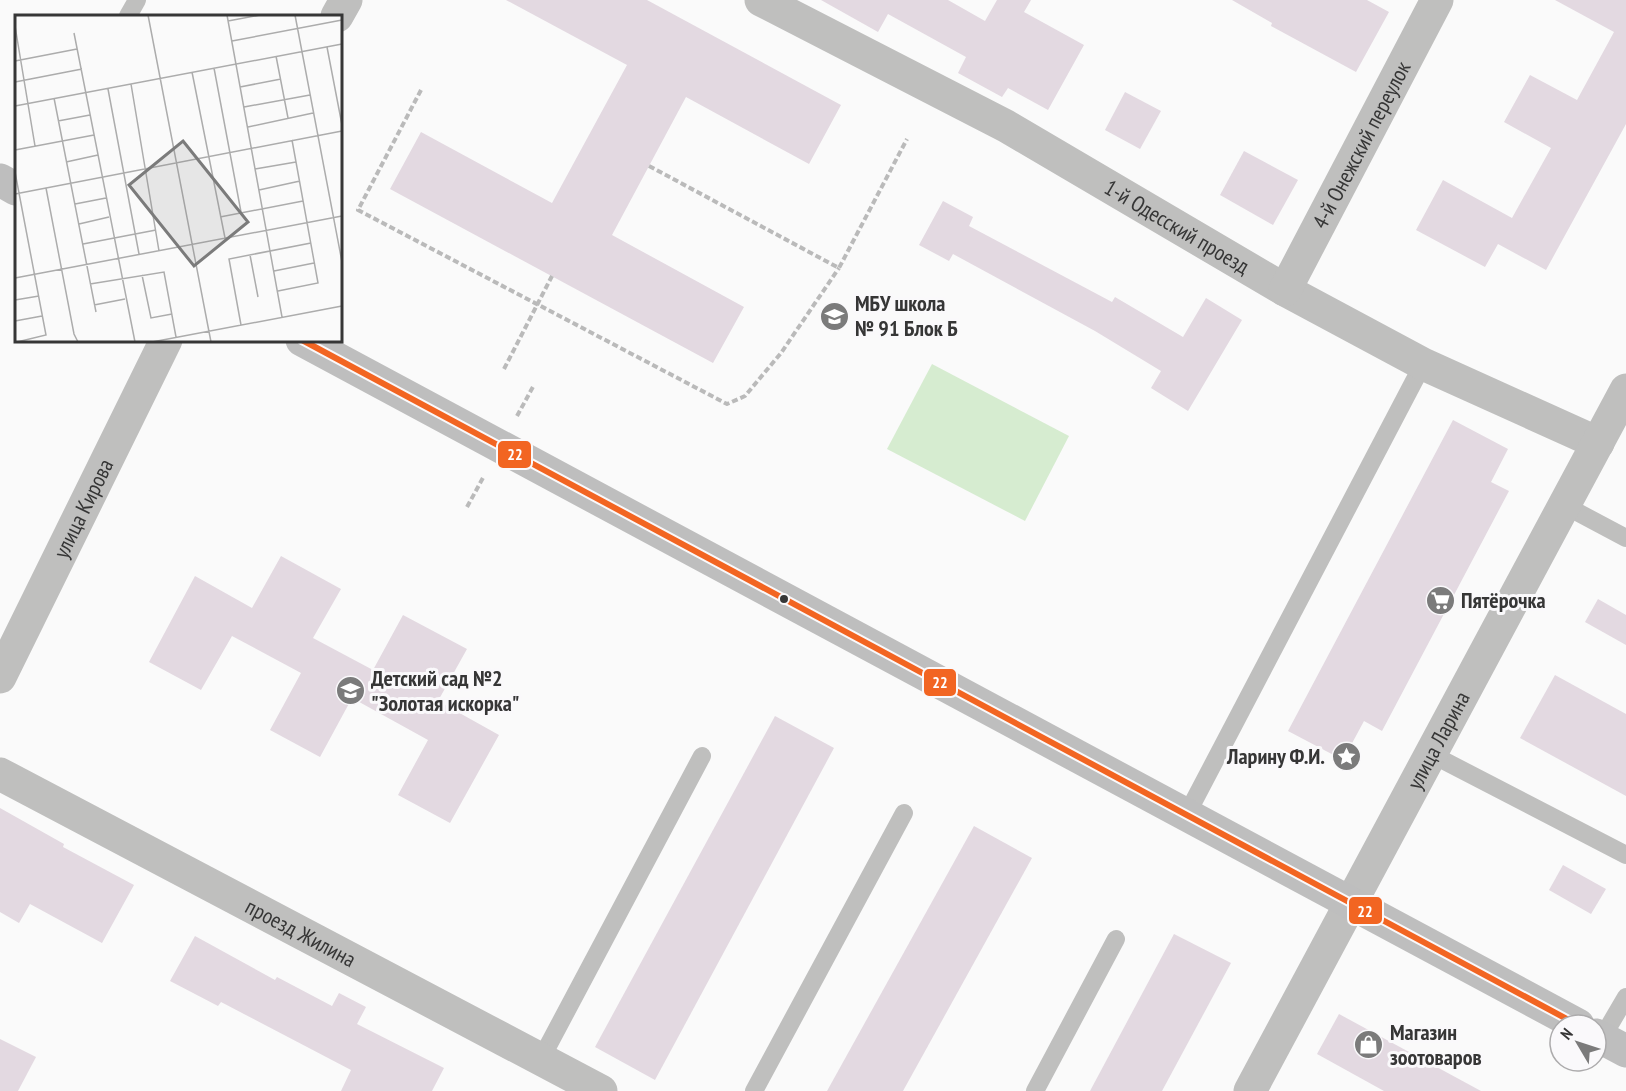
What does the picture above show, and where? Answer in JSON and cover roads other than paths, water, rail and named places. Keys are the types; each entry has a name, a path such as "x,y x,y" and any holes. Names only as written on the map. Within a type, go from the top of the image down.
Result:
{"main road":[{"path":"0,180 15,188"},
{"path":"306,342 1557,1013"}],"street":[{"path":"338,15 346,0"},
{"name":"1-й Одесский проезд","path":"761,0 1006,126 1285,290 1423,364 1598,443"},
{"name":"4-й Онежский переулок","path":"1285,290 1437,0"},
{"name":"улица Кирова","path":"0,677 165,342"},
{"name":"улица Ларина","path":"1250,1091 1626,390"},
{"name":"проезд Жилина","path":"0,774 602,1091"}],"lane":[{"path":"129,15 137,0"},
{"path":"1187,814 1423,364"},
{"path":"1564,505 1626,538"},
{"path":"1431,754 1626,855"},
{"path":"541,1059 702,756"},
{"path":"754,1091 904,813"},
{"path":"1035,1091 1116,939"},
{"path":"1608,1026 1626,997"}],"place":[{"name":"МБУ школа № 91 Блок Б","path":"834,316"},
{"name":"Пятёрочка","path":"1440,600"},
{"name":"Детский сад №2 \"Золотая искорка\"","path":"350,691"},
{"name":"Ларину Ф.И.","path":"1346,756"},
{"name":"Магазин зоотоваров","path":"1369,1045"}]}
